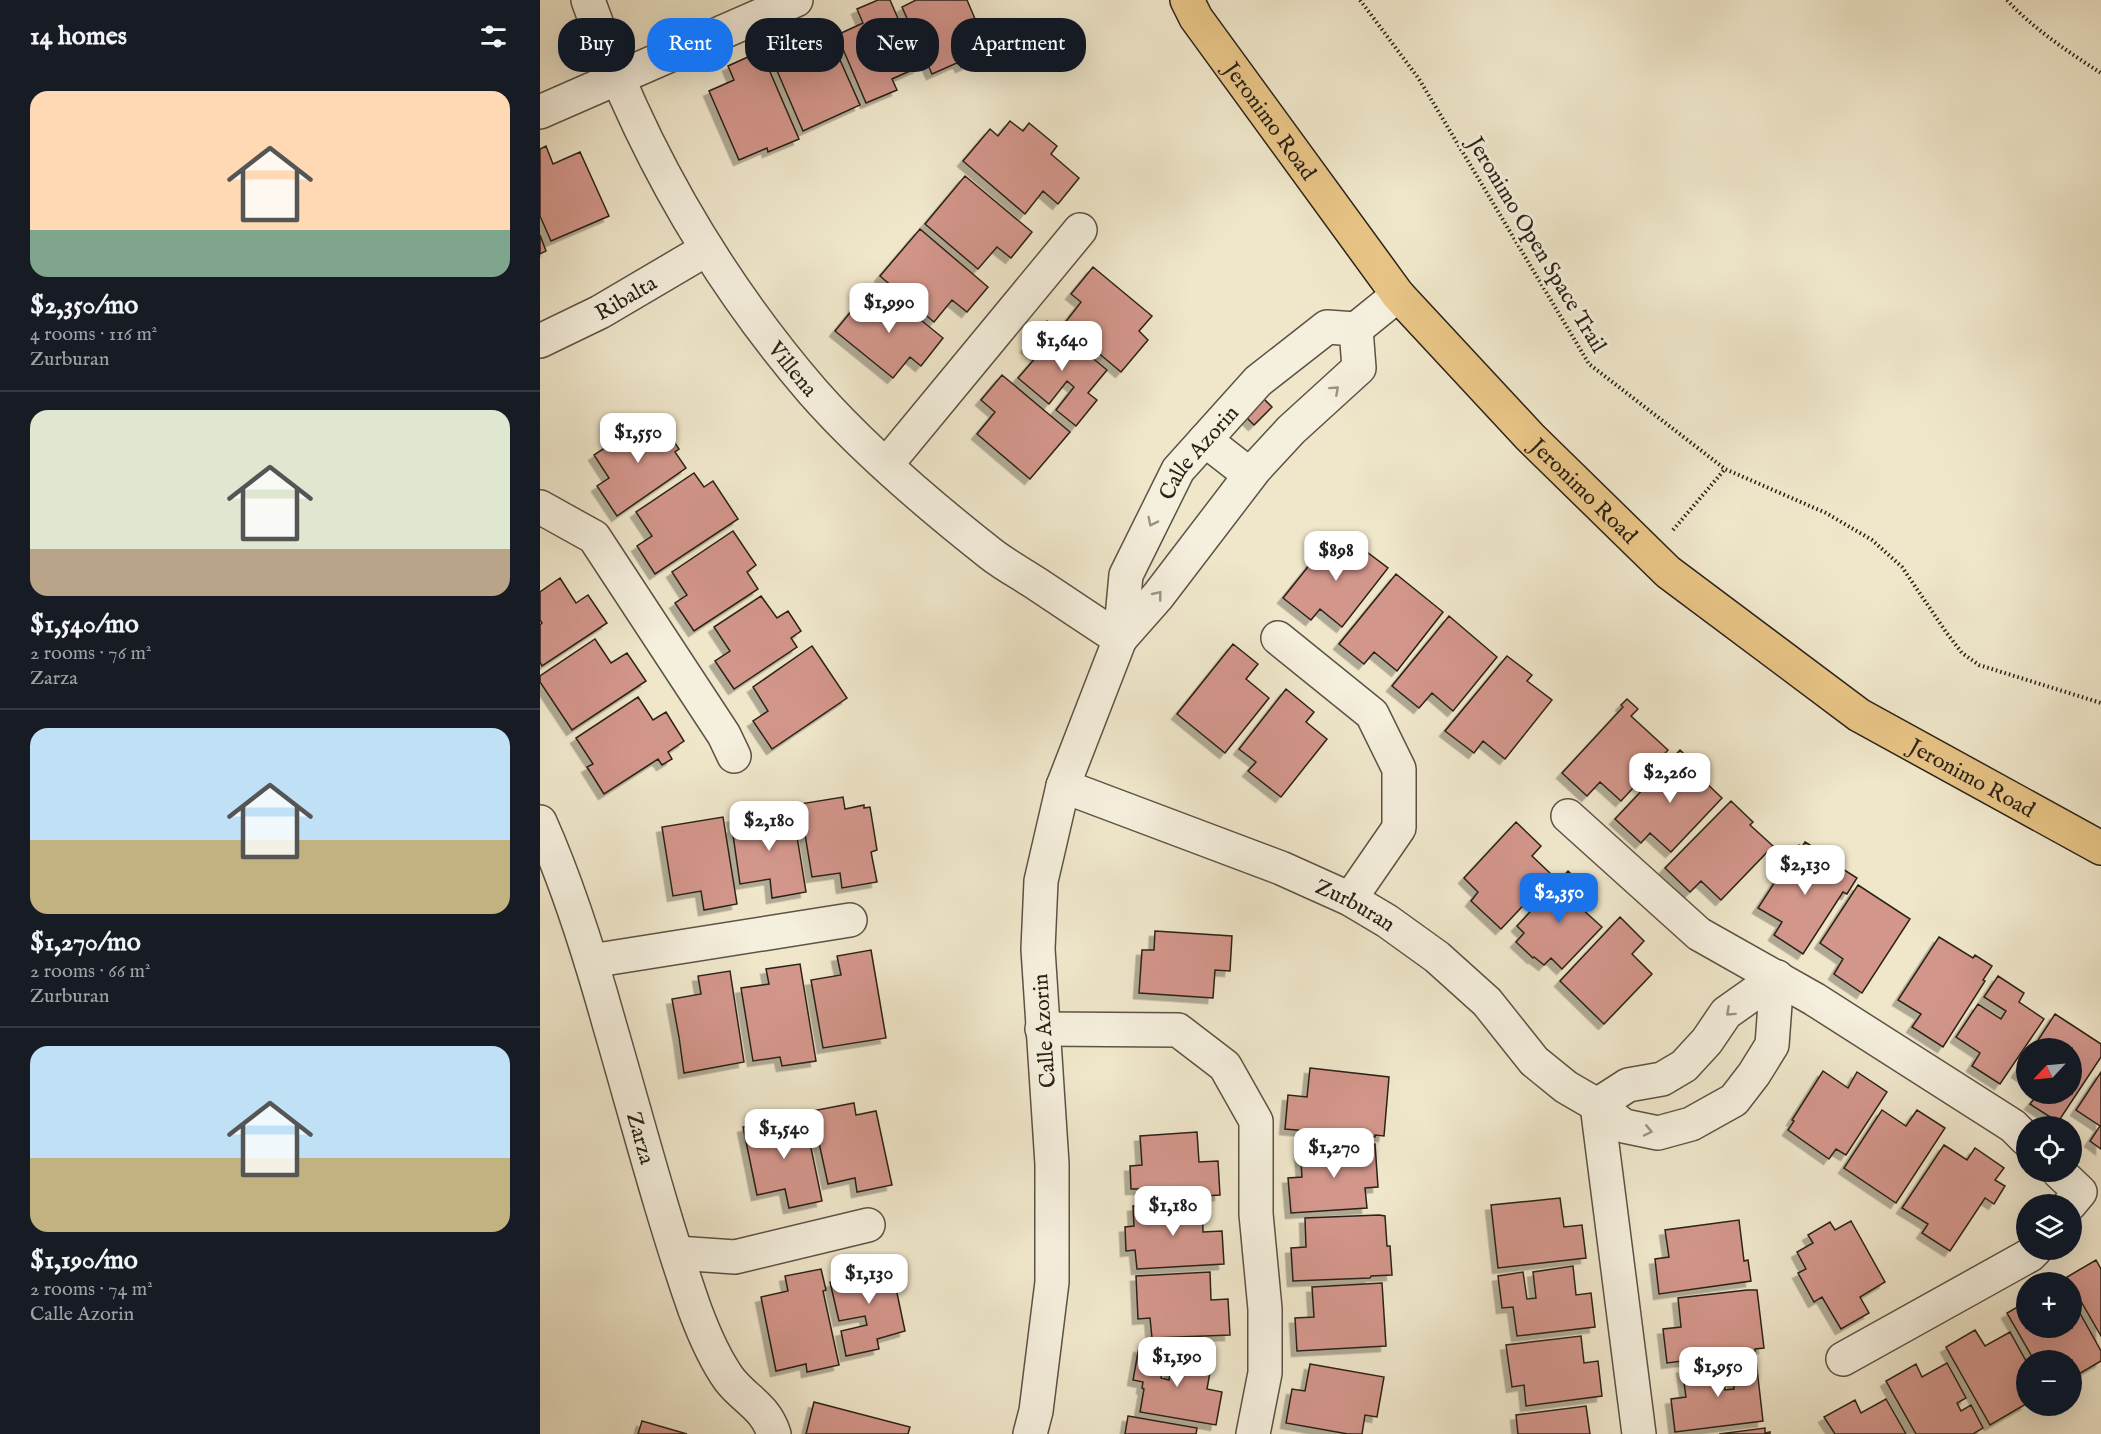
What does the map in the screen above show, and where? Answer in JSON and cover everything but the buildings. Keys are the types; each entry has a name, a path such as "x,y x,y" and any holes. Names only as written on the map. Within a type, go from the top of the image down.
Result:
{"main road":[{"name":"Jeronimo Road","path":"1187,0 1196,18 1398,295 1530,438 1668,573 1859,716 2101,848"}],"street":[{"name":"Villena","path":"588,0 617,78 657,162 706,249 752,317 815,393 886,465 993,555 1120,639"},
{"path":"540,112 796,0"},
{"path":"886,465 1080,230"},
{"name":"Ribalta","path":"540,341 600,312 706,249"},
{"path":"1356,329 1398,295"},
{"name":"Calle Azorin","path":"1030,1434 1036,1411 1052,1282 1052,1164 1038,949 1041,881 1064,786 1120,639 1126,575 1178,470 1258,381 1327,327 1356,329 1359,368 1291,430 1250,475 1158,596 1120,639"},
{"path":"1205,440 1250,475"},
{"path":"540,507 594,537 724,735 734,756"},
{"path":"1278,638 1372,714 1399,769 1399,828 1350,899"},
{"name":"Zurburan","path":"1064,786 1281,868 1350,899 1387,921 1437,957 1487,1002 1534,1061 1566,1087 1597,1105 1624,1126 1658,1133 1691,1124 1734,1100 1772,1045 1777,977"},
{"path":"1568,816 1699,934 1814,999 2016,1129"},
{"name":"Zarza","path":"540,822 556,857 591,961 695,1310 712,1351 730,1381 770,1420 774,1434"},
{"path":"591,961 850,920"},
{"path":"1639,1434 1597,1105 1628,1085 1662,1079 1684,1066 1707,1041 1726,1013 1777,977"},
{"path":"1042,1029 1178,1030 1225,1066 1256,1121 1256,1214 1265,1309 1265,1373 1253,1434"},
{"path":"2070,1182 2080,1192 2078,1194"},
{"path":"677,1252 735,1257 868,1225"},
{"path":"1843,1359 2022,1260"}],"path":[{"name":"Jeronimo Open Space Trail","path":"1360,0 1419,79 1589,364 1725,469 1827,513 1872,540 1902,567 1946,632 1962,652 1979,664 2101,703"},
{"path":"2007,0 2016,10 2101,73"},
{"path":"1651,555 1725,469"}]}
